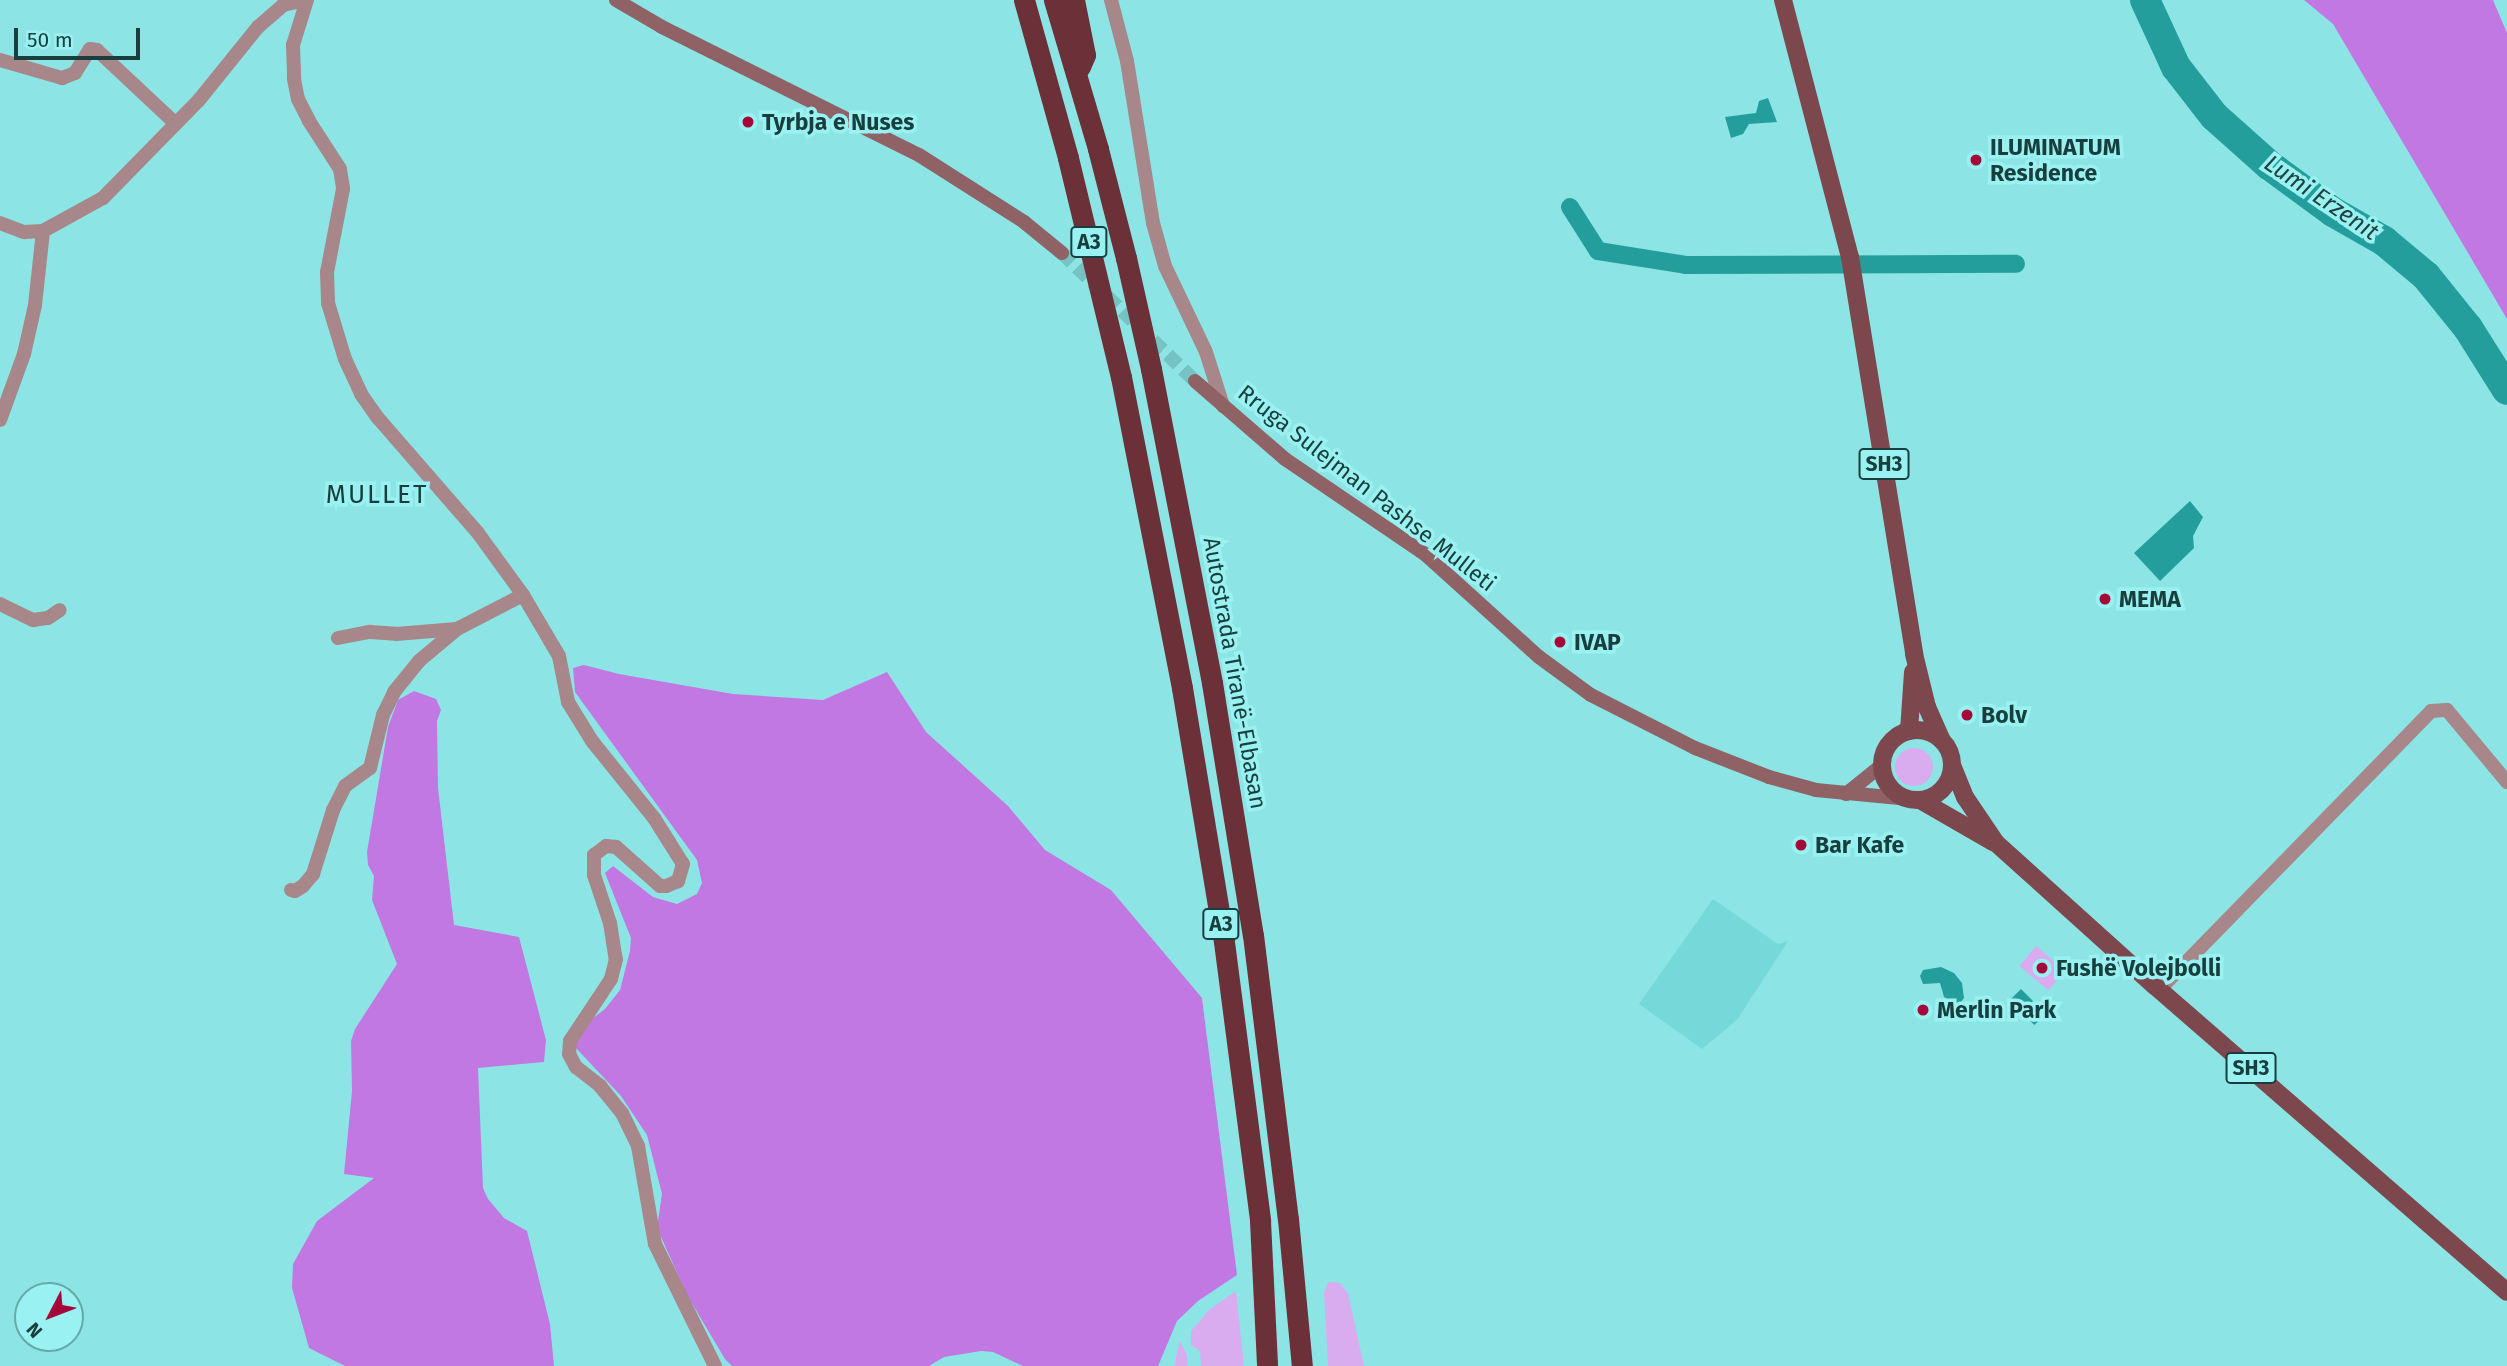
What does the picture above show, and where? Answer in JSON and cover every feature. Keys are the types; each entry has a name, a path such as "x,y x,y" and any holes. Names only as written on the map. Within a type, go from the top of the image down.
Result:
{"highway":[{"name":"A3","path":"1024,0 1068,158 1121,377 1184,701 1224,942 1258,1208 1267,1366"},
{"name":"Autostrada Tiranë-Elbasan","path":"1054,0 1126,258 1151,369 1212,682 1253,935 1288,1219 1302,1366"},
{"path":"1074,0 1085,55 1077,75"}],"main road":[{"path":"616,0 663,27 919,155 1024,222 1062,253"},
{"name":"SH3","path":"1785,6 1853,274 1914,654 1927,707 1948,750 1965,797 1996,843 2159,990 2507,1292"},
{"name":"Rruga Sulejman Pashse Mulleti","path":"1195,381 1314,480 1426,555 1539,657 1591,695 1695,748 1769,777 1816,790 1915,800"},
{"name":"SH3","path":"1909,731 1914,654"},
{"path":"1846,794 1882,765 1888,746 1909,731 1930,732 1942,741"},
{"name":"SH3","path":"1882,765 1891,789 1996,843"},
{"path":"1915,800 1935,796 1943,789 1952,765"}],"street":[{"path":"0,223 24,232 43,231 103,198 218,79 258,27 283,5 306,0 293,46 294,79 298,99 309,121 340,169 343,189 327,272 328,303 345,359 360,394 478,533 523,595 558,656 568,702 592,741 654,818 683,864 678,881 660,886 616,847 606,846 594,855 594,875 610,923 616,959 611,978 570,1041 569,1054 576,1067 600,1086 622,1113 638,1146 655,1244 716,1366"},
{"path":"1111,0 1127,61 1153,223 1165,266 1206,352 1223,406"},
{"path":"0,60 62,78 75,73 90,49 97,50 176,124"},
{"path":"0,420 24,354 35,305 43,231"},
{"path":"291,890 295,891 303,886 313,874 333,810 345,786 370,768 383,715 394,692 419,661 457,629 523,595"},
{"path":"0,604 33,620 48,618 60,610"},
{"path":"338,638 370,632 396,634 457,629"},
{"path":"2159,990 2431,711 2448,710 2507,782"}],"shaded area":[{"path":"2304,0 2493,0 2507,33 2507,319 2333,24"},
{"path":"1768,98 1777,122 1749,124 1743,134 1731,138 1725,117 1756,113 1759,101"},
{"path":"2190,501 2203,517 2193,536 2194,548 2160,581 2134,553"},
{"path":"584,665 619,674 733,694 823,700 887,672 926,732 1008,806 1045,850 1111,890 1202,998 1237,1275 1198,1301 1177,1321 1158,1366 1023,1366 993,1352 981,1351 944,1357 929,1366 732,1366 725,1359 687,1295 657,1228 662,1194 647,1135 621,1096 574,1046 585,1024 605,1009 620,990 630,951 631,938 605,873 613,866 653,897 677,904 697,894 702,883 697,860 575,692 573,668"},
{"path":"414,691 436,699 441,710 437,721 438,788 454,925 519,937 546,1040 544,1062 478,1068 483,1188 488,1199 504,1218 527,1231 550,1324 554,1366 345,1366 309,1348 292,1288 293,1264 317,1221 374,1178 344,1174 352,1091 351,1041 355,1029 397,964 372,900 374,876 368,865 367,852 388,727 398,700"},
{"path":"1914,748 1927,754 1933,767 1927,780 1914,786 1901,780 1895,767 1901,754"},
{"path":"1713,899 1778,944 1788,941 1737,1020 1702,1049 1639,1004"},
{"name":"Fushë Volejbolli","path":"2036,946 2065,970 2048,990 2019,966"},
{"path":"1941,967 1954,973 1962,983 1964,998 1958,1006 1944,997 1940,983 1923,984 1920,976 1923,970"},
{"path":"2021,989 2046,1014 2034,1025 2010,1000"},
{"path":"1328,1282 1340,1283 1348,1293 1364,1366 1328,1366 1324,1293"},
{"path":"1236,1291 1244,1366 1201,1366 1200,1351 1191,1345 1191,1331 1209,1310"},
{"path":"1180,1341 1187,1355 1188,1366 1174,1366"}],"waterway":[{"name":"Lumi Erzenit","path":"2145,0 2176,67 2214,116 2269,165 2333,212 2384,241 2426,276 2468,328 2507,390"},
{"path":"1570,207 1598,251 1686,265 2016,264"}],"tunnel":[{"path":"1062,253 1195,381"}],"place":[{"name":"Tyrbja e Nuses","path":"748,122"},
{"name":"ILUMINATUM Residence","path":"1976,160"},
{"name":"MEMA","path":"2105,599"},
{"name":"IVAP","path":"1560,642"},
{"name":"Bolv","path":"1967,715"},
{"name":"Bar Kafe","path":"1801,845"},
{"name":"Fushë Volejbolli","path":"2042,968"},
{"name":"Merlin Park","path":"1923,1010"}],"district":[{"name":"MULLET","path":"377,495"}]}
